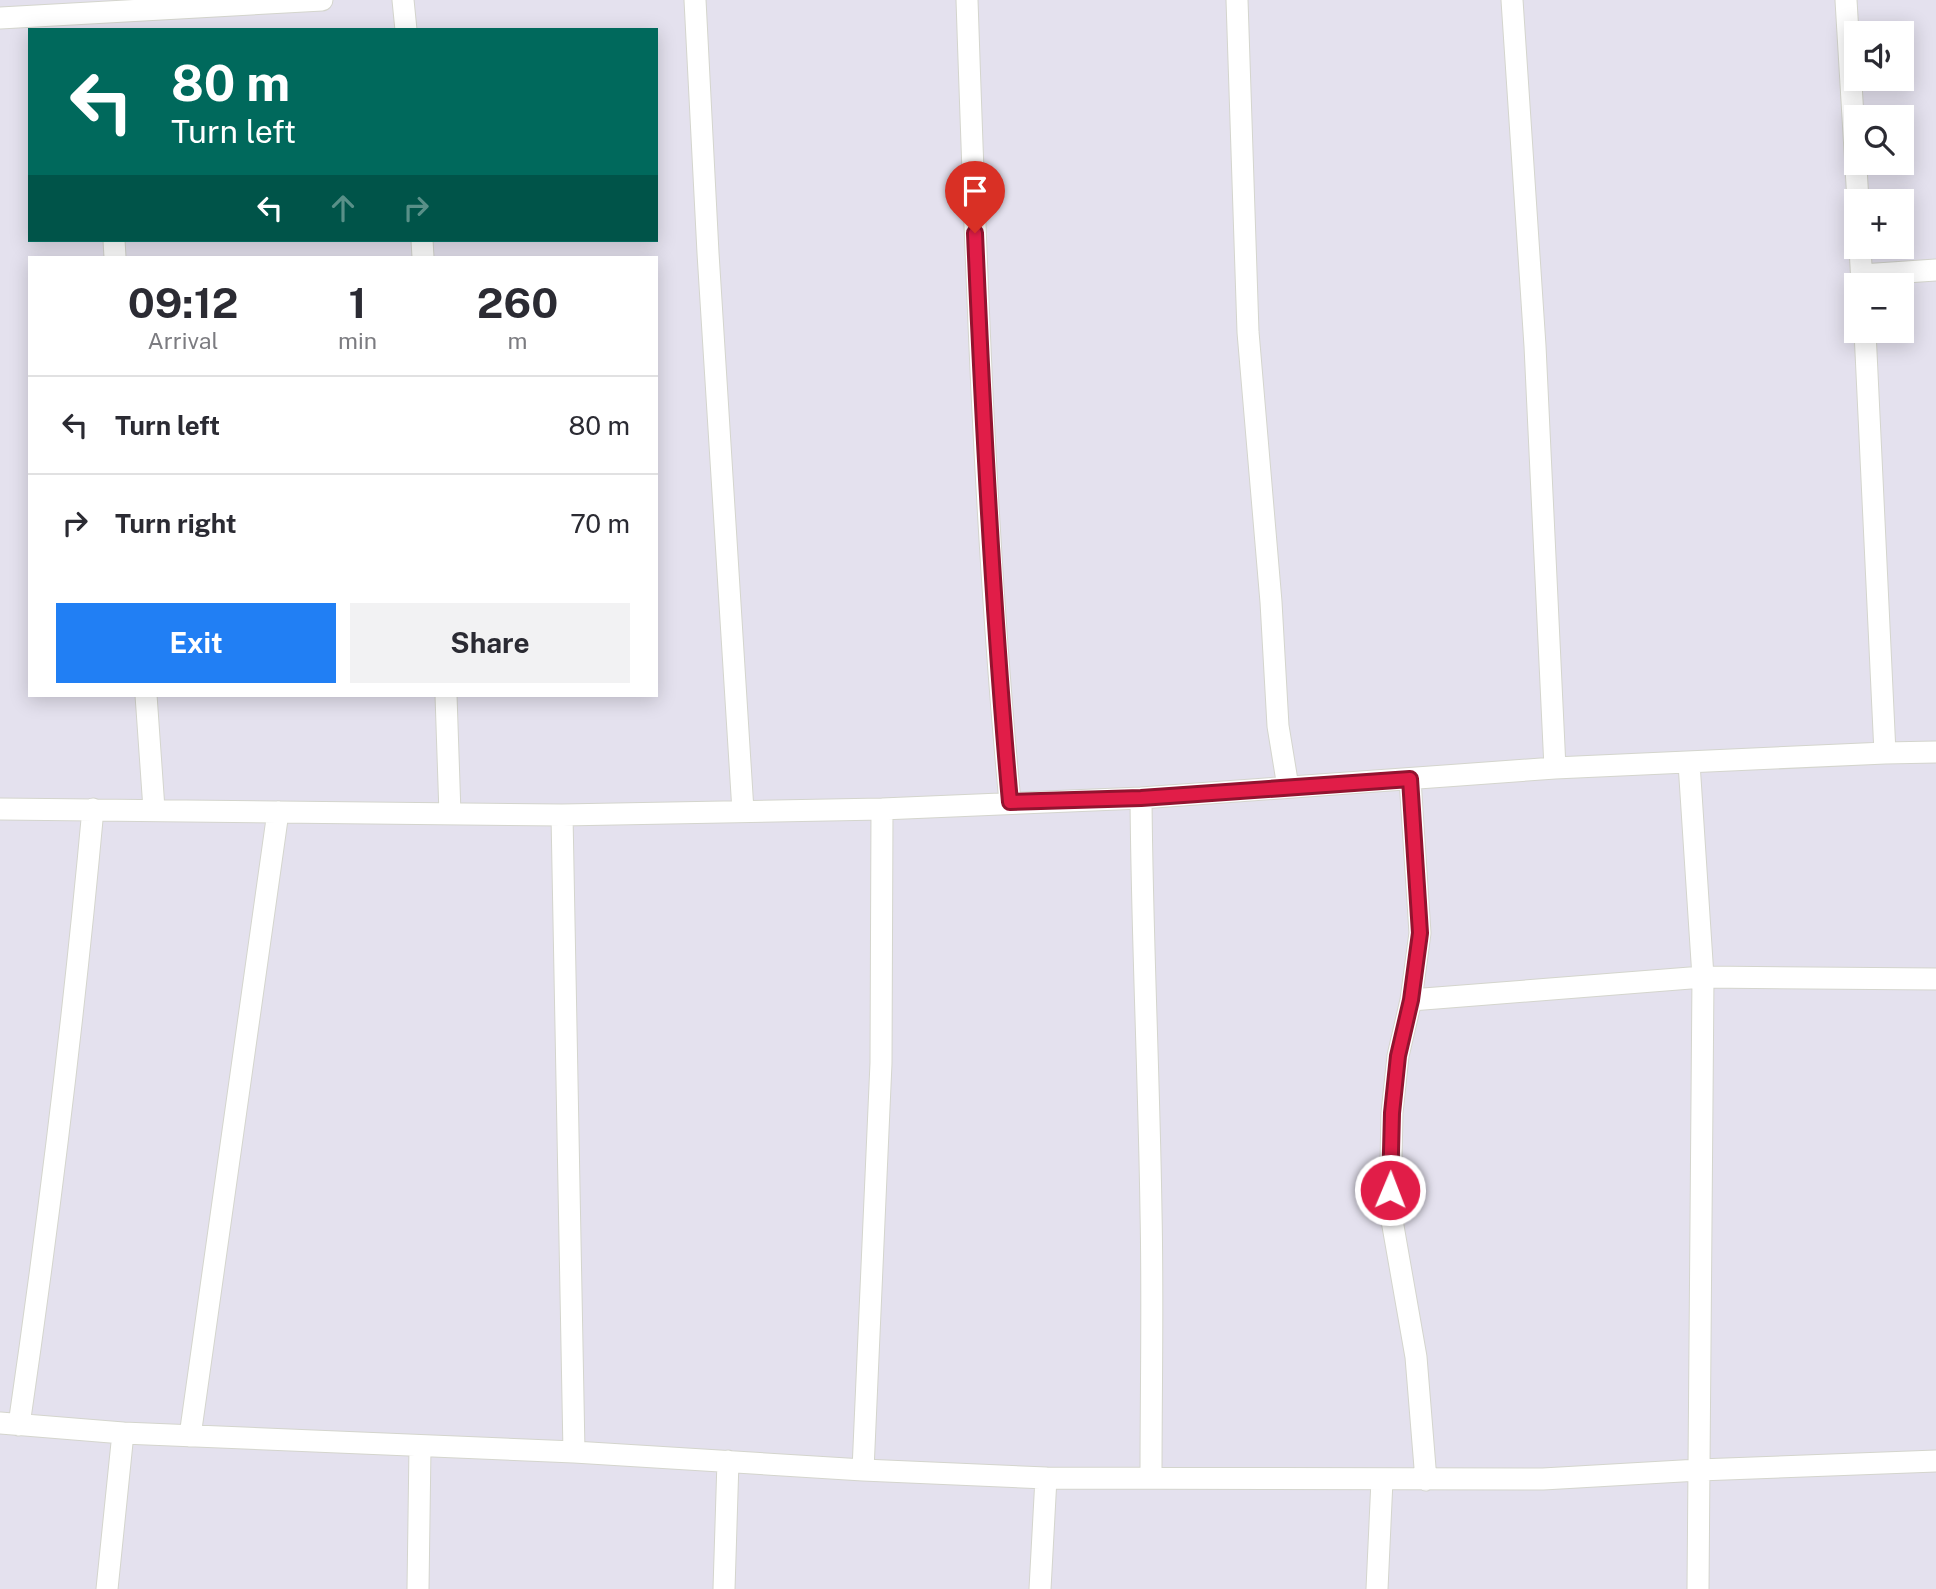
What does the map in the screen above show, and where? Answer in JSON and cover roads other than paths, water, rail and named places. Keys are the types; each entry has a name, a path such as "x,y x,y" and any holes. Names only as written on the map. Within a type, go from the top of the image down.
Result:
{"street":[{"path":"0,18 322,0"},
{"path":"403,0 405,28"},
{"path":"695,0 743,811"},
{"path":"967,0 985,471 1000,701 1010,802"},
{"path":"1237,0 1248,332 1271,602 1278,726 1288,787"},
{"path":"1512,0 1535,346 1555,768"},
{"path":"1846,0 1857,189"},
{"path":"1914,273 1936,270"},
{"path":"1866,343 1885,753"},
{"path":"146,697 155,809"},
{"path":"446,697 450,814"},
{"path":"0,809 562,815 882,809 1141,798 1555,768 1936,752"},
{"path":"1689,763 1703,977 1698,1589"},
{"path":"1410,779 1420,933 1411,1000 1398,1056 1392,1113 1390,1209 1416,1357 1426,1480"},
{"path":"1141,798 1151,1202 1151,1478"},
{"path":"93,809 55,1171 9,1424 123,1433 574,1452 1046,1478 1593,1478 1699,1470 1936,1461"},
{"path":"863,1470 881,1063 882,809"},
{"path":"190,1436 278,812"},
{"path":"562,815 574,1452"},
{"path":"1411,1000 1703,977 1936,979"},
{"path":"107,1589 123,1433"},
{"path":"418,1589 420,1447"},
{"path":"724,1589 728,1461"},
{"path":"1040,1589 1046,1478"},
{"path":"1377,1589 1382,1480"}]}
